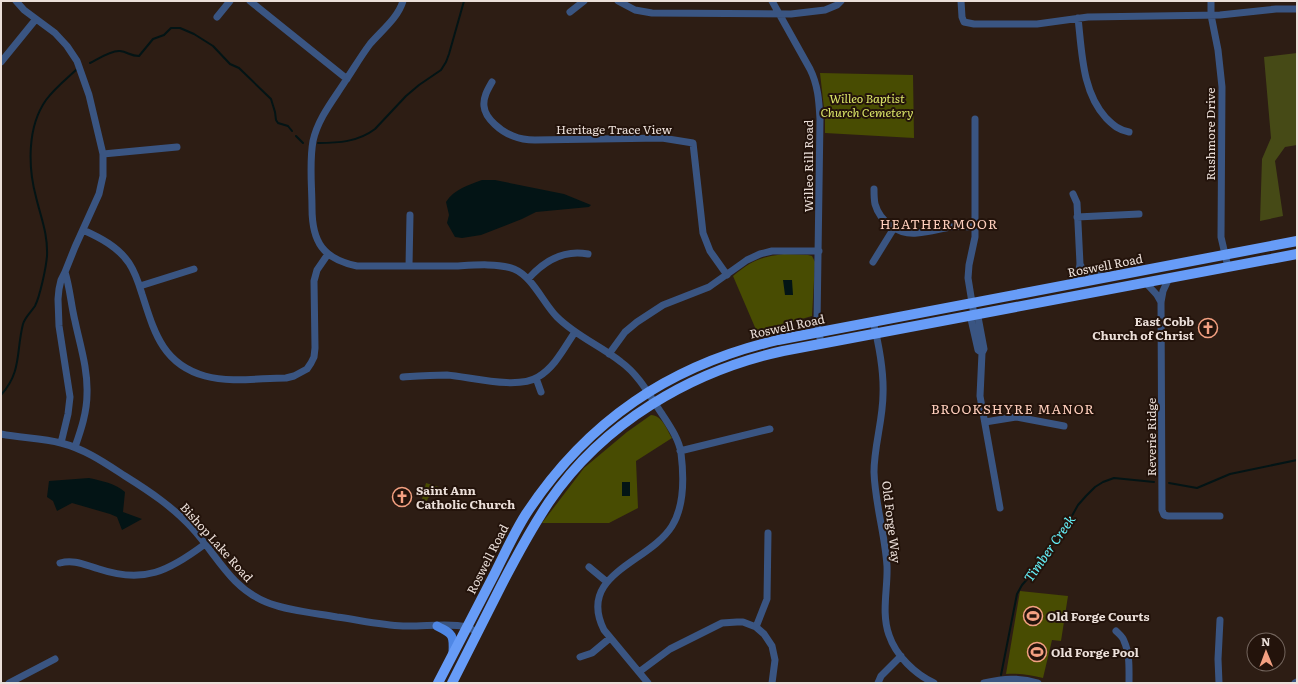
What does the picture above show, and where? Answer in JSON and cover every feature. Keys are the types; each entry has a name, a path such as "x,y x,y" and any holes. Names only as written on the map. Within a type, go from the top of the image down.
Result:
{"highway":[{"name":"Roswell Road","path":"438,683 518,528 540,494 561,468 605,423 648,392 685,372 728,353 772,341 1297,241"},
{"name":"Roswell Road","path":"452,683 519,551 534,525 562,485 590,453 622,425 654,403 692,382 742,361 763,355 1297,254"}],"main road":[{"path":"437,626 451,634 453,639 453,655"}],"street":[{"path":"16,1 58,36 77,61 89,95 103,154 104,169 102,184 95,205 74,247 59,288 58,317 70,397 69,410 61,443"},
{"path":"217,17 230,1"},
{"path":"250,1 347,79"},
{"path":"403,1 396,15 372,42 323,115 312,148 313,228 319,242 328,254 340,262 357,266 487,265 513,268 528,279 556,316 575,332 629,369 648,392 670,427 680,451 682,478 679,510 672,526 660,541 614,575 607,582 602,588 598,606 601,623 610,638 648,683"},
{"path":"570,12 584,1"},
{"path":"618,1 635,10 652,13 779,14 825,10 837,5 841,1"},
{"name":"Willeo Rill Road","path":"772,1 814,76 818,93 820,119 817,323 821,343"},
{"path":"962,1 962,17 964,22 968,24 1037,24 1078,18 1211,15 1276,9 1297,9"},
{"name":"Rushmore Drive","path":"1211,1 1211,15 1218,50 1222,87 1221,237 1224,256 1228,267"},
{"path":"1078,18 1086,75 1092,96 1104,115 1115,128 1130,132"},
{"path":"1,62 36,19"},
{"name":"Heritage Trace View","path":"492,82 484,99 484,106 487,115 501,129 512,136 535,140 662,138 693,143 703,233 710,251 727,275"},
{"path":"975,119 975,227 968,271 974,315 978,317 984,349 982,353 980,392 1000,508"},
{"path":"103,154 177,147"},
{"path":"874,189 875,204 882,218 894,228 903,232 915,233 951,227 975,227"},
{"path":"1073,194 1077,203 1080,264 1078,276 1073,284"},
{"path":"1078,217 1139,214"},
{"path":"410,215 410,266"},
{"path":"873,262 894,228"},
{"path":"83,230 110,244 119,251 130,265 140,286 153,328 158,339 169,354 185,367 203,376 221,379 286,378 294,376 307,369 312,363 315,348 314,281 316,270 328,254"},
{"path":"609,354 625,332 637,322 663,306 709,287 747,260 766,252 788,250 819,251"},
{"path":"528,279 541,266 551,260 571,253 578,252 588,254"},
{"path":"1080,264 1083,270 1089,275 1110,272 1132,273"},
{"path":"140,286 194,269"},
{"path":"66,272 70,287 72,311 85,366 87,388 86,407 83,422 75,447"},
{"name":"Reverie Ridge","path":"1168,278 1161,302 1162,510 1164,515 1168,516 1220,516"},
{"path":"1146,283 1161,302"},
{"name":"Old Forge Way","path":"873,321 882,365 883,394 874,471 876,496 887,565 886,623 889,637 901,656 922,677 934,683"},
{"path":"403,377 446,375 509,382 526,382 545,372 555,361 575,332"},
{"path":"536,378 541,392"},
{"path":"985,422 1016,417 1064,426"},
{"path":"680,451 770,429"},
{"name":"Bishop Lake Road","path":"1,434 61,443 75,447 111,467 166,505 191,527 236,583 251,594 267,602 306,612 381,624 401,626 456,626 467,627 478,632"},
{"path":"756,627 767,599 768,533"},
{"path":"60,563 75,561 116,574 131,576 144,575 170,567 205,544"},
{"path":"589,567 607,582"},
{"path":"1220,620 1218,659 1220,683"},
{"path":"639,672 670,649 722,623 743,622 756,627 764,634 772,646 776,660 772,683"},
{"path":"1116,631 1124,640 1127,649 1129,661 1129,683"},
{"path":"580,657 592,653 610,638"},
{"path":"878,683 881,676 901,656"},
{"path":"9,683 55,659"},
{"path":"984,683 1013,679 1027,680 1038,683"}],"green space":[{"path":"1297,53 1297,145 1285,147 1275,161 1283,216 1260,221 1262,159 1271,138 1264,57"},
{"name":"Willeo Baptist Church Cemetery","path":"820,73 913,75 914,138 825,133 825,117"},
{"path":"784,254 812,256 815,262 812,316 757,332 733,276 756,260"},
{"path":"651,415 658,417 661,420 672,438 636,461 638,508 609,523 542,523 584,468 627,432"},
{"path":"426,483 442,488 441,491 428,498 427,501 422,499"},
{"path":"1020,591 1068,596 1061,641 1052,640 1043,678 1025,674 1006,674"}],"shaded area":[{"path":"482,180 495,180 564,194 591,205 589,207 536,212 481,235 462,238 455,237 447,223 449,215 446,202 457,191"},
{"path":"783,280 792,280 793,295 785,295"},
{"path":"89,478 117,486 125,492 123,512 142,519 122,530 117,517 72,503 57,511 53,501 47,497 49,481"},
{"path":"622,482 630,482 630,496 622,496"}],"waterway":[{"path":"318,143 348,141 362,137 375,129 406,96 441,70 449,54 464,1"},
{"path":"90,63 116,51 139,56 153,39 164,35 171,28 180,28 194,34 213,46 230,64 239,68 271,99 278,123 288,126 292,131"},
{"path":"1,395 8,386 15,370 23,324 37,301 47,256 45,233 33,185 31,160 32,135 35,122 46,100 56,88 76,70"},
{"path":"296,136 303,143"},
{"name":"Timber Creek","path":"1169,483 1197,488 1230,474 1297,460"},
{"name":"Timber Creek","path":"1001,675 1017,594 1068,523 1078,505 1095,487 1114,478 1154,482"}],"place":[{"name":"East Cobb Church of Christ","path":"1208,328"},
{"name":"Saint Ann Catholic Church","path":"402,497"},
{"name":"Old Forge Courts","path":"1033,616"},
{"name":"Old Forge Pool","path":"1037,652"}],"district":[{"name":"HEATHERMOOR","path":"939,223"},
{"name":"BROOKSHYRE MANOR","path":"1013,408"}]}
